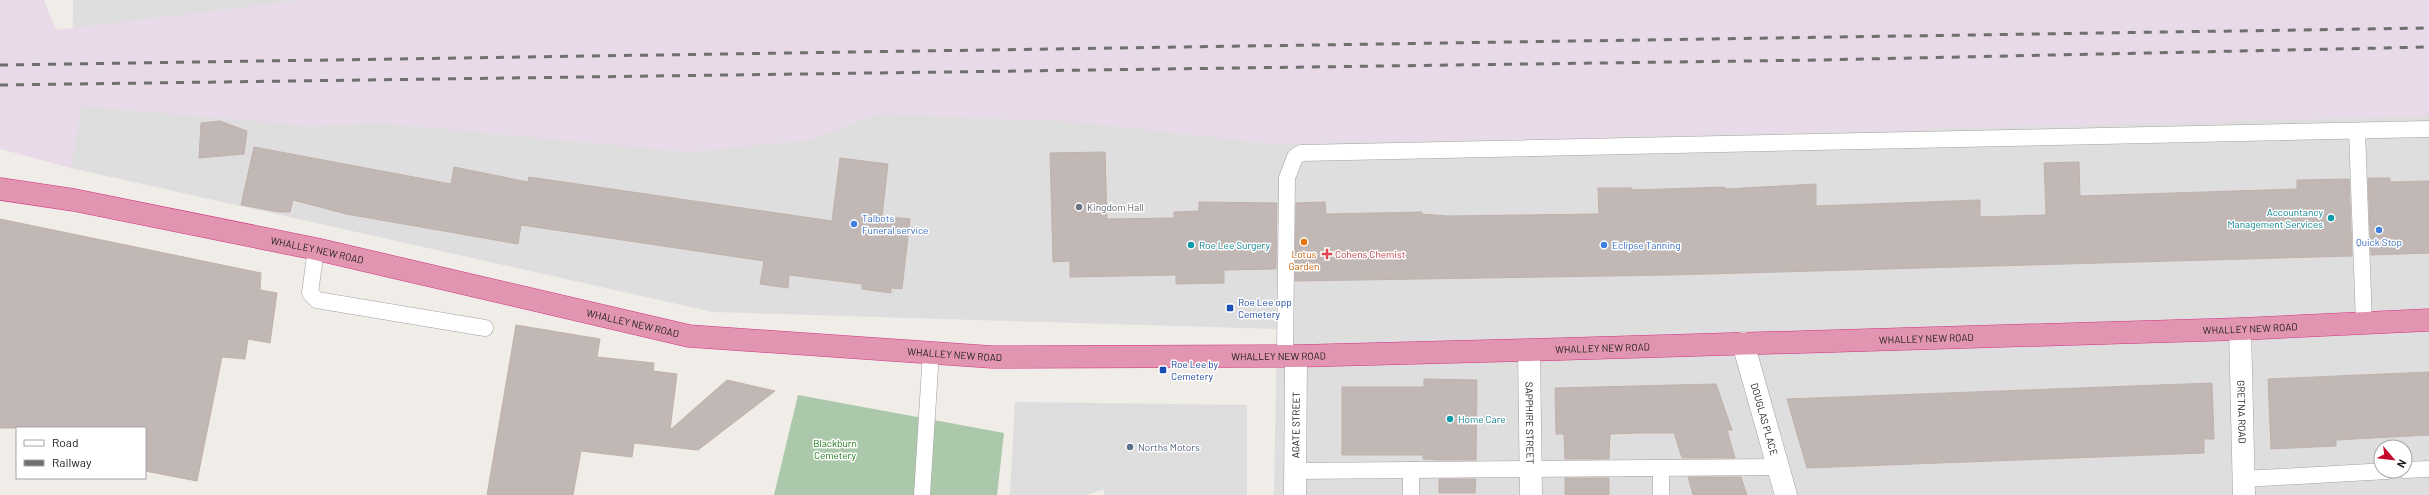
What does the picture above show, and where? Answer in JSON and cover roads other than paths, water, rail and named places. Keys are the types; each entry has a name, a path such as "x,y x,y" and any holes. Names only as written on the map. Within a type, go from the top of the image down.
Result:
{"highway":[{"name":"WHALLEY NEW ROAD","path":"0,189 74,200 316,249 689,336 992,357 1291,356 1529,350 2240,329 2429,320"}],"street":[{"name":"GRETNA ROAD","path":"2240,329 2244,487"},
{"name":"DOUGLAS PLACE","path":"1743,343 1786,495"},
{"name":"SAPPHIRE STREET","path":"1529,350 1531,495"},
{"name":"AGATE STREET","path":"1291,356 1295,495"}],"lane":[{"path":"1291,356 1287,178 1295,157 1301,153 2429,129"},
{"path":"2357,131 2364,323"},
{"path":"316,249 310,293 317,300 485,328"},
{"path":"922,495 931,352"},
{"path":"1295,470 1778,467"},
{"path":"1661,468 1661,495"},
{"path":"2413,470 2429,469"},
{"path":"1411,470 1411,495"},
{"path":"2244,487 2373,473"}],"railway":[{"path":"0,65 2429,28"},
{"path":"0,85 1818,60 2429,47"}],"place":[{"name":"Kingdom Hall","path":"1079,207"},
{"name":"Accountancy Management Services","path":"2331,218"},
{"name":"Talbots Funeral service","path":"854,224"},
{"name":"Quick Stop","path":"2379,230"},
{"name":"Lotus Garden","path":"1304,242"},
{"name":"Roe Lee Surgery","path":"1191,245"},
{"name":"Eclipse Tanning","path":"1604,245"},
{"name":"Cohens Chemist","path":"1327,254"},
{"name":"Roe Lee opp Cemetery","path":"1230,308"},
{"name":"Roe Lee by Cemetery","path":"1163,370"},
{"name":"Home Care","path":"1450,419"},
{"name":"Norths Motors","path":"1130,447"}],"park label":[{"name":"Blackburn Cemetery","path":"835,448"}]}
